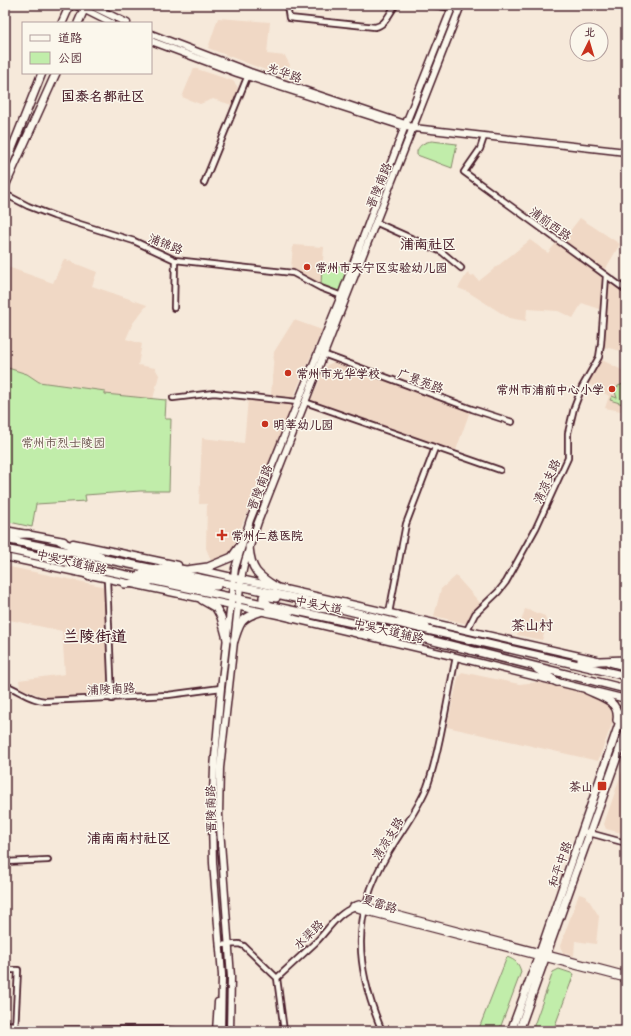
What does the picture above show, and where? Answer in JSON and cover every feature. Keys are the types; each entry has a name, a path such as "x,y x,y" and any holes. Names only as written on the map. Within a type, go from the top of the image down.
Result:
{"main road":[{"path":"62,22 70,5"},
{"path":"75,5 86,7 124,22"},
{"name":"晋陵南路","path":"231,1029 231,977 220,807 220,768 230,640 230,606 233,581 242,543 250,520 301,402 375,222 461,5"},
{"name":"晋陵南路","path":"221,1031 222,974 212,822 214,768 221,688 238,607 241,583 258,522 301,402 323,354 405,125 453,6"},
{"path":"78,22 86,7"},
{"path":"86,7 109,22"},
{"name":"光华路","path":"152,34 249,74"},
{"name":"光华路","path":"152,41 413,127 626,152"},
{"path":"5,166 42,74"},
{"path":"5,186 56,74"},
{"name":"中吴大道辅路","path":"5,530 197,569 233,581"},
{"path":"5,535 28,534"},
{"name":"中吴大道","path":"5,539 214,581 233,581 317,603 344,606 441,633 626,676"},
{"path":"60,540 69,546 92,551 108,560"},
{"path":"155,570 168,567 186,570 208,567 232,557 242,543"},
{"path":"250,547 250,558 255,570 260,576 276,586"},
{"name":"中吴大道","path":"5,549 418,637 626,689"},
{"name":"中吴大道辅路","path":"5,557 125,584 292,618 626,699"},
{"path":"47,558 57,563 74,567 90,576"},
{"path":"122,574 153,574 216,586 217,584 214,581"},
{"path":"125,584 149,582 171,587 179,585"},
{"name":"中吴大道辅路","path":"241,583 276,586 344,606 398,614 626,667"},
{"path":"270,605 263,600 263,597 270,597 318,608 344,606"},
{"path":"202,600 216,608 222,617 230,640"},
{"path":"257,602 292,618"},
{"path":"230,640 240,624 248,615 260,612"},
{"path":"398,614 405,619 441,633"},
{"path":"400,633 422,634 466,644 467,642 463,638"},
{"path":"359,634 379,634 403,638 418,637"},
{"path":"493,656 487,652 488,650 493,649 531,657 563,661"},
{"path":"541,656 565,657 589,662 600,660 626,660"},
{"path":"517,662 564,668 606,678 607,675 600,670"},
{"path":"532,665 557,682"},
{"path":"587,690 610,701 618,711 613,740"},
{"name":"和平中路","path":"511,1031 626,704"},
{"name":"和平中路","path":"519,1031 626,732"},
{"path":"216,1031 222,974"}],"street":[{"path":"287,5 289,18 375,27 381,26 385,22 396,5"},
{"path":"433,5 453,6"},
{"path":"204,183 249,74"},
{"name":"浦前西路","path":"484,136 480,149 464,172 626,290"},
{"name":"浦锦路","path":"5,194 28,206 54,216 134,241 175,260 293,273 321,288 344,297"},
{"path":"375,222 442,252 461,268"},
{"path":"174,308 175,260"},
{"name":"清凉支路","path":"467,630 475,614 498,592 506,582 536,528 568,458 568,433 574,408 582,387 599,358 606,276"},
{"name":"广景苑路","path":"323,354 472,409 512,422"},
{"path":"173,398 214,394 301,402 500,470"},
{"path":"389,613 406,524 435,448"},
{"path":"107,580 112,699"},
{"name":"清凉支路","path":"382,1031 367,991 363,971 362,931 365,908 377,874 388,854 412,818 427,785 435,761 456,657"},
{"name":"浦陵南路","path":"5,685 20,690 26,696 37,700 112,699 168,695 221,688"},
{"path":"582,831 626,843"},
{"path":"5,862 48,860"},
{"name":"夏雷路","path":"355,907 353,906 359,904 365,908 626,979"},
{"name":"水渠路","path":"277,978 317,941 338,918 355,907"},
{"path":"219,946 239,944 244,946 277,978 284,1031"},
{"name":"夏雷路","path":"546,957 626,975"},
{"path":"5,970 18,970 15,1028"},
{"path":"5,1024 15,1028 164,1029 175,1031"}],"shaded area":[{"path":"218,18 270,22 267,54 285,56 290,65 286,78 208,48"},
{"path":"194,68 233,81 237,86 238,91 232,105 213,99 200,104 182,97"},
{"path":"580,218 620,244 606,268 601,269 562,241"},
{"path":"530,240 548,253 556,243 601,276 603,281 602,310 582,303 573,318 558,311 527,309 526,321 509,318 468,292 458,288 468,272 470,276 474,275 479,281"},
{"name":"常州市天宁区实验幼儿园","path":"293,245 324,247 321,286 291,269"},
{"path":"64,259 97,272 92,286 147,305 133,323 126,339 142,344 138,365 155,368 159,375 153,399 105,394 105,391 39,382 27,374 5,367 5,266 53,283"},
{"path":"611,283 626,293 626,352 604,347 608,285"},
{"name":"常州市光华学校","path":"294,320 322,330 293,398 271,395 274,352"},
{"name":"常州市浦前中心小学","path":"600,359 626,372 626,412 605,408 609,396 587,383"},
{"path":"334,362 470,411 455,453 313,403 311,399 327,365"},
{"path":"248,399 290,403 292,406 228,560 212,563 206,548 207,504 199,504 202,438 244,443"},
{"path":"5,566 102,586 104,589 111,692 50,699 20,688 19,680 65,674 62,631 5,619"},
{"path":"456,576 482,605 468,624 434,616 441,589"},
{"path":"525,609 545,616 547,626 542,640 517,635"},
{"path":"462,672 519,684 538,682 586,693 603,699 609,705 613,717 612,724 598,761 447,727 458,678"},
{"path":"626,760 626,834 606,829 604,824"},
{"path":"579,894 586,896 599,916 596,944 575,941 574,956 563,953 560,946"},
{"path":"5,978 7,978 11,983 8,1029 5,1029"}],"green space":[{"path":"432,141 457,144 452,168 417,155 417,151 421,145"},
{"path":"322,264 349,267 342,288 339,291 334,292 321,286"},
{"name":"常州市烈士陵园","path":"5,367 27,374 39,382 105,391 105,394 166,400 165,419 171,419 169,491 140,491 85,495 86,501 36,504 32,527 5,521"},
{"path":"626,383 626,405 610,400 612,396 617,398 615,392 618,386"},
{"path":"507,957 516,962 521,972 499,1031 478,1031"},
{"path":"559,969 574,974 553,1031 532,1031 553,972"}],"place":[{"name":"常州市天宁区实验幼儿园","path":"307,267"},
{"name":"常州市光华学校","path":"288,373"},
{"name":"常州市浦前中心小学","path":"612,389"},
{"name":"明莘幼儿园","path":"265,424"},
{"name":"常州仁慈医院","path":"222,535"},
{"name":"茶山","path":"602,786"}],"district":[{"name":"国泰名都社区","path":"103,95"},
{"name":"浦南社区","path":"428,243"},
{"name":"茶山村","path":"532,624"},
{"name":"兰陵街道","path":"95,635"},
{"name":"浦南南村社区","path":"129,837"}]}
